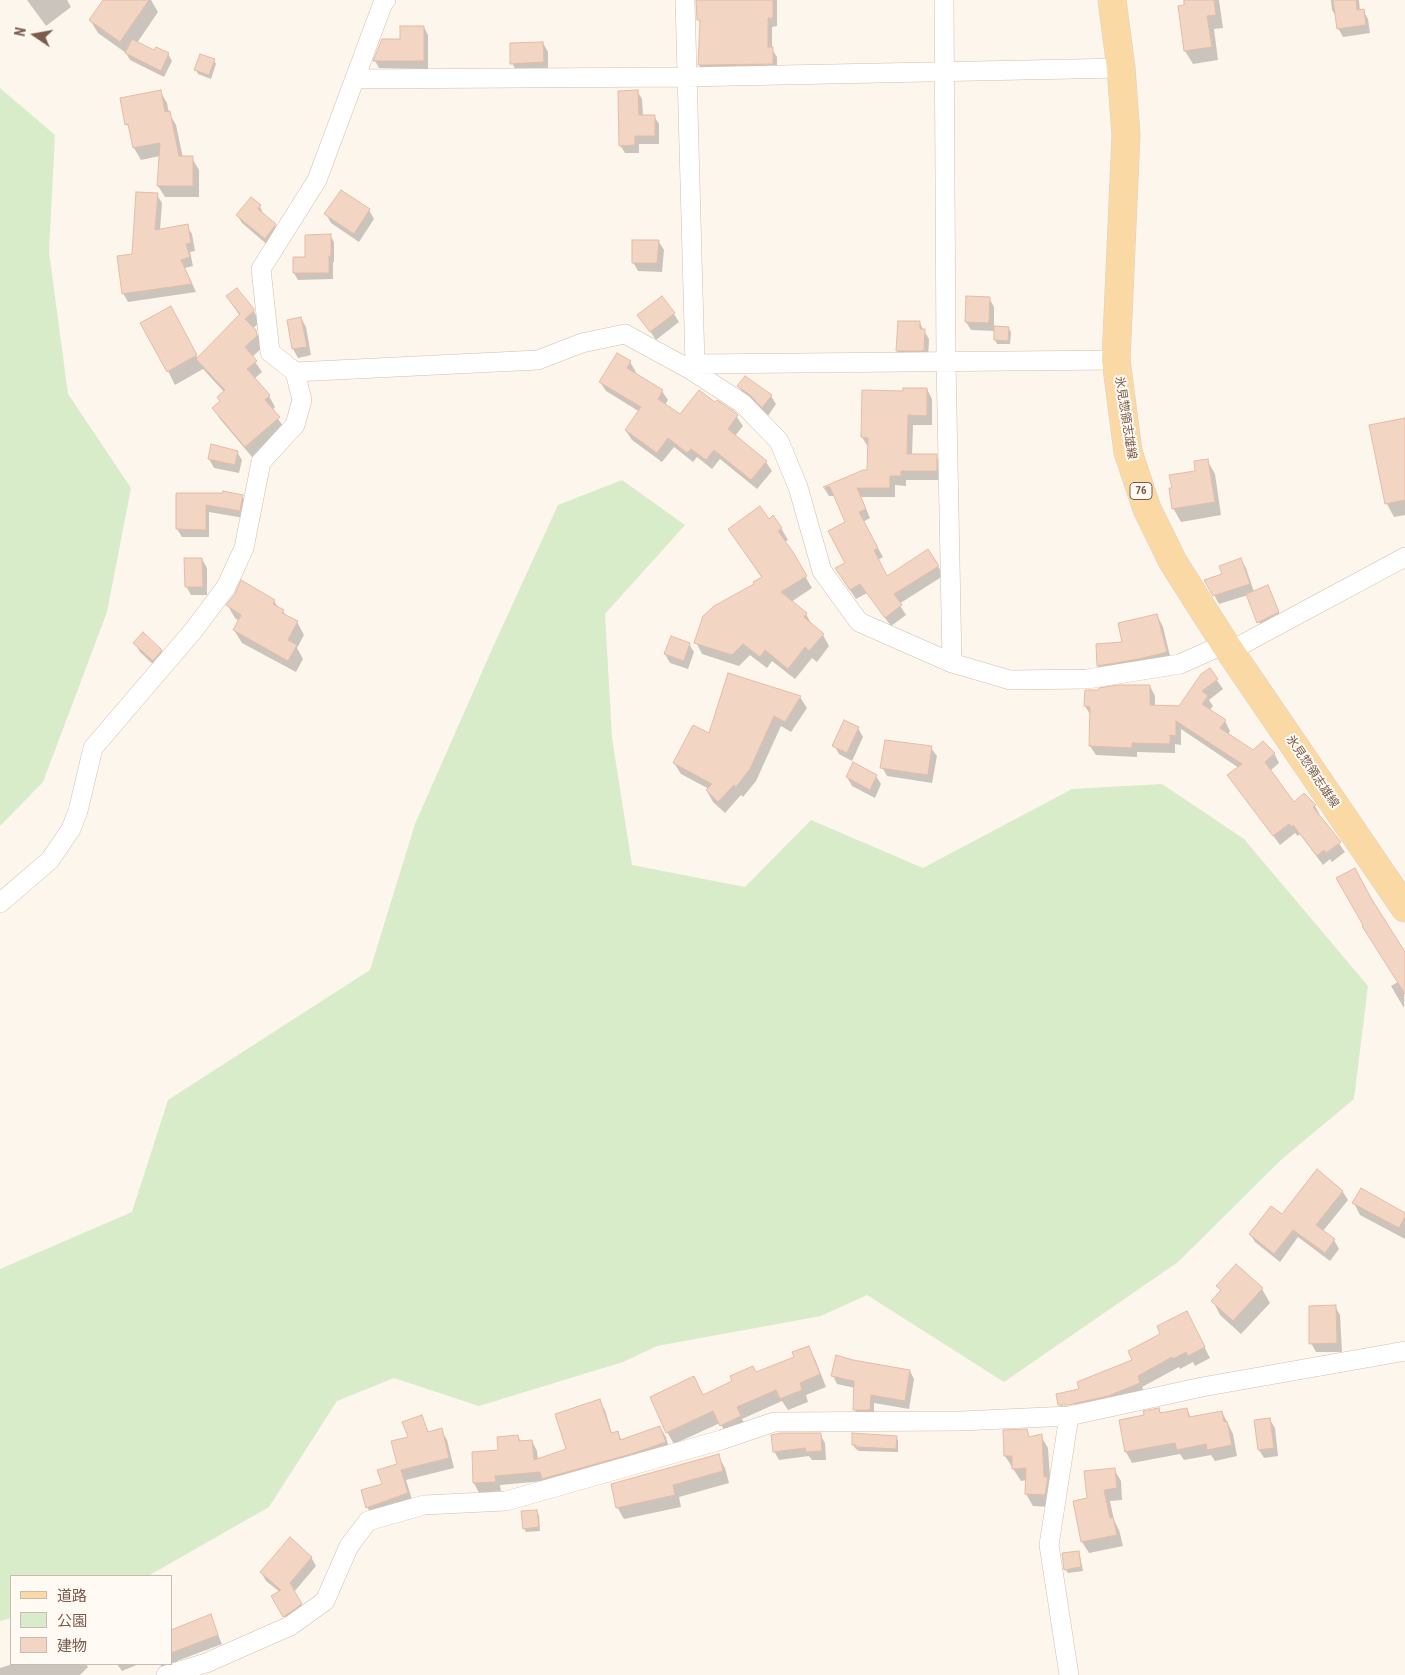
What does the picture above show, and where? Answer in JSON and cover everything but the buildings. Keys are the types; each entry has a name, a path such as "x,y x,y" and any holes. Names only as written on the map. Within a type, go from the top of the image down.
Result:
{"main road":[{"name":"氷見惣領志雄線","path":"1112,0 1121,68 1126,135 1116,360 1128,452 1147,509 1173,562 1228,648 1405,908"}],"street":[{"path":"0,903 50,860 71,829 78,811 93,748 193,631 226,587 244,548 261,462 295,425 302,400 295,372 270,352 261,269 317,180 383,3 386,0"},
{"path":"685,0 693,367"},
{"path":"944,0 946,361 952,662"},
{"path":"356,79 686,77 1121,68"},
{"path":"295,372 538,360 582,343 625,334 693,367 742,403 780,441 798,486 822,571 859,622 952,662 1010,680 1088,679 1180,664 1228,648 1405,557"},
{"path":"693,367 946,361 1116,360"},
{"path":"166,1675 206,1663 290,1626 325,1601 349,1546 368,1521 424,1505 506,1502 722,1440 774,1422 961,1421 1069,1416 1202,1387 1405,1351"},
{"path":"1069,1416 1049,1545 1069,1675"}],"green space":[{"path":"0,88 55,135 49,252 68,394 131,488 107,612 43,782 0,826"},
{"path":"622,480 685,525 605,614 612,738 632,865 745,887 811,820 923,868 1072,789 1162,784 1244,839 1368,986 1354,1099 1282,1159 1178,1262 1004,1382 867,1295 821,1316 657,1346 623,1362 479,1406 394,1378 337,1401 269,1507 150,1575 10,1575 10,1618 0,1621 0,1269 132,1212 168,1100 370,970 415,824 558,505"}]}
